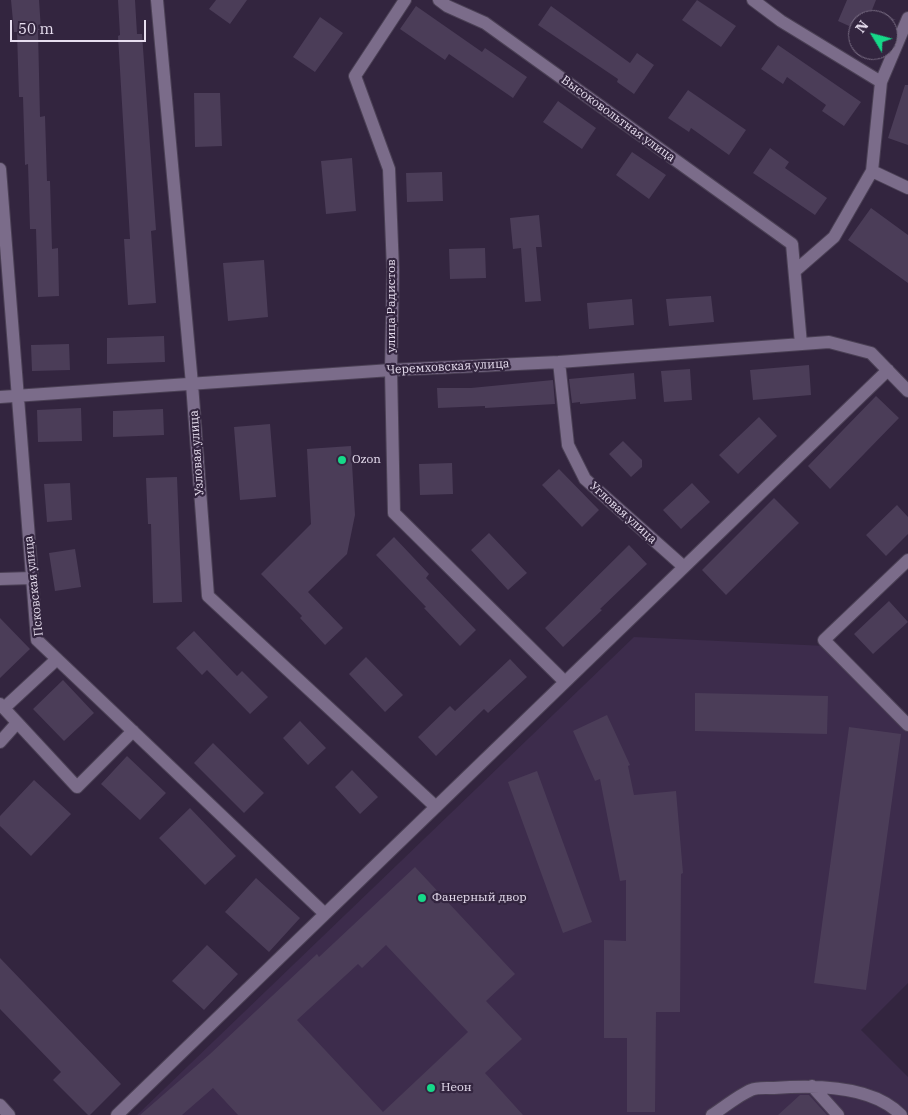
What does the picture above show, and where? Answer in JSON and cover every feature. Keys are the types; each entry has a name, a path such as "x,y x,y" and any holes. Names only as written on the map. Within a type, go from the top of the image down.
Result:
{"street":[{"name":"Узловая улица","path":"157,0 192,384 208,596 436,807"},
{"name":"улица Радистов","path":"405,0 355,76 389,168 392,270 394,513 565,682"},
{"name":"Высоковольтная улица","path":"439,0 447,6 485,23 792,244 795,271"},
{"path":"753,0 781,21 881,82"},
{"path":"801,344 795,271 834,237 872,171 881,82 908,18"},
{"name":"Псковская улица","path":"0,169 37,640 324,913"},
{"path":"872,171 908,188"},
{"name":"Черемховская улица","path":"0,397 392,370 559,362 829,342 871,353 905,383"},
{"name":"Угловая улица","path":"559,362 568,445 584,479 684,567"},
{"path":"117,1115 888,370"},
{"path":"908,560 824,640 908,726"},
{"path":"0,579 32,578"},
{"path":"57,660 2,706 77,787 133,731"},
{"path":"0,742 17,723"},
{"path":"712,1115 751,1090 812,1086 848,1090 870,1096 895,1109 901,1115"},
{"path":"812,1086 838,1115"},
{"path":"0,1105 9,1115"}],"shaded area":[{"path":"634,637 826,646 908,725 908,983 861,1030 908,1077 908,1115 137,1115"}],"building":[{"path":"11,0 39,0 41,30 38,30 40,117 45,116 47,181 50,181 52,249 58,248 59,296 38,297 36,229 30,229 28,164 25,165 23,97 19,97 17,32 14,32"},
{"path":"118,0 135,0 137,34 142,34 156,230 151,231 156,303 128,305 124,239 130,239 118,36 120,35"},
{"path":"216,0 247,0 230,24 209,9"},
{"path":"697,0 736,26 721,47 682,20"},
{"path":"847,0 876,0 872,10 848,10 848,26 838,21"},
{"path":"416,6 482,52 485,48 527,77 513,98 449,54 445,60 400,29"},
{"path":"551,6 630,63 637,53 654,65 634,94 617,82 618,79 538,25"},
{"path":"320,17 343,33 315,72 293,57"},
{"path":"778,45 861,102 844,126 822,111 826,105 787,77 783,84 761,69"},
{"path":"905,85 908,85 908,145 888,138"},
{"path":"688,90 746,130 729,155 691,128 689,132 668,118"},
{"path":"194,93 220,93 222,146 195,147"},
{"path":"558,101 596,128 582,149 543,122"},
{"path":"770,148 789,162 785,168 827,198 815,215 753,173"},
{"path":"632,152 666,175 649,199 616,175"},
{"path":"352,158 356,211 326,214 321,161"},
{"path":"442,172 443,201 407,202 406,173"},
{"path":"871,208 908,235 908,283 848,240"},
{"path":"539,215 542,247 536,247 541,301 525,302 521,248 513,249 510,218"},
{"path":"485,248 486,278 450,279 449,249"},
{"path":"264,260 268,317 228,321 223,263"},
{"path":"711,296 714,322 669,326 666,299"},
{"path":"632,299 634,325 589,329 587,303"},
{"path":"164,336 165,362 107,364 107,338"},
{"path":"69,344 70,370 32,371 31,345"},
{"path":"809,365 811,395 753,400 750,370"},
{"path":"690,369 692,400 664,402 661,371"},
{"path":"634,373 636,399 572,403 569,379"},
{"path":"553,380 555,404 485,408 485,406 438,408 437,388 471,388"},
{"path":"876,396 899,418 830,489 808,466"},
{"path":"81,408 82,441 38,442 37,410"},
{"path":"163,409 164,435 113,437 113,411"},
{"path":"759,417 777,436 738,474 719,455"},
{"path":"270,424 276,497 240,500 234,427"},
{"path":"623,441 642,460 642,467 631,477 609,454"},
{"path":"351,446 355,515 347,554 308,592 343,628 325,645 300,618 302,616 261,574 311,524 307,449"},
{"path":"452,463 453,494 420,495 419,464"},
{"path":"559,469 599,510 582,527 542,485"},
{"path":"177,477 182,602 153,603 151,524 148,524 146,478"},
{"path":"70,483 72,520 47,522 44,484"},
{"path":"692,483 710,502 681,529 663,510"},
{"path":"774,498 799,523 726,595 702,570"},
{"path":"897,505 908,517 908,534 886,556 866,535"},
{"path":"489,533 527,573 508,590 471,550"},
{"path":"394,537 429,574 426,578 476,630 460,646 376,555"},
{"path":"629,545 647,564 563,647 545,628"},
{"path":"75,549 81,587 55,591 49,553"},
{"path":"889,601 908,622 873,654 854,634"},
{"path":"0,618 30,649 0,678"},
{"path":"194,631 237,676 242,671 268,697 250,714 207,670 202,675 176,648"},
{"path":"366,657 403,695 385,712 349,674"},
{"path":"510,659 527,677 488,713 484,709 436,756 418,737 450,706 455,711"},
{"path":"63,680 94,713 64,741 33,709"},
{"path":"695,693 828,696 827,734 695,731"},
{"path":"607,715 630,765 628,766 634,795 676,791 683,873 681,874 680,1012 656,1012 655,1112 627,1112 627,1038 604,1038 604,940 626,941 626,880 620,881 600,779 595,781 573,731"},
{"path":"300,721 326,748 308,765 283,738"},
{"path":"849,727 901,734 866,990 814,983"},
{"path":"213,743 264,793 244,813 194,763"},
{"path":"127,756 166,793 140,820 101,784"},
{"path":"352,770 378,797 360,814 335,787"},
{"path":"537,771 592,922 563,933 508,782"},
{"path":"34,780 71,814 31,856 0,826 0,816"},
{"path":"190,808 236,856 205,885 159,838"},
{"path":"415,867 515,974 486,1001 522,1039 485,1073 523,1115 238,1115 213,1088 182,1115 140,1115 210,1054 317,954 319,957","holes":["386,945 468,1032 383,1112 297,1020 358,964 362,968"]},
{"path":"256,878 300,918 269,952 225,912"},
{"path":"207,945 238,974 204,1010 172,981"},
{"path":"0,958 121,1084 90,1115 53,1080 61,1072 0,1009"},
{"path":"800,1095 809,1095 827,1115 778,1115"}],"place":[{"name":"Ozon","path":"342,460"},
{"name":"Фанерный двор","path":"422,898"},
{"name":"Неон","path":"431,1088"}]}
